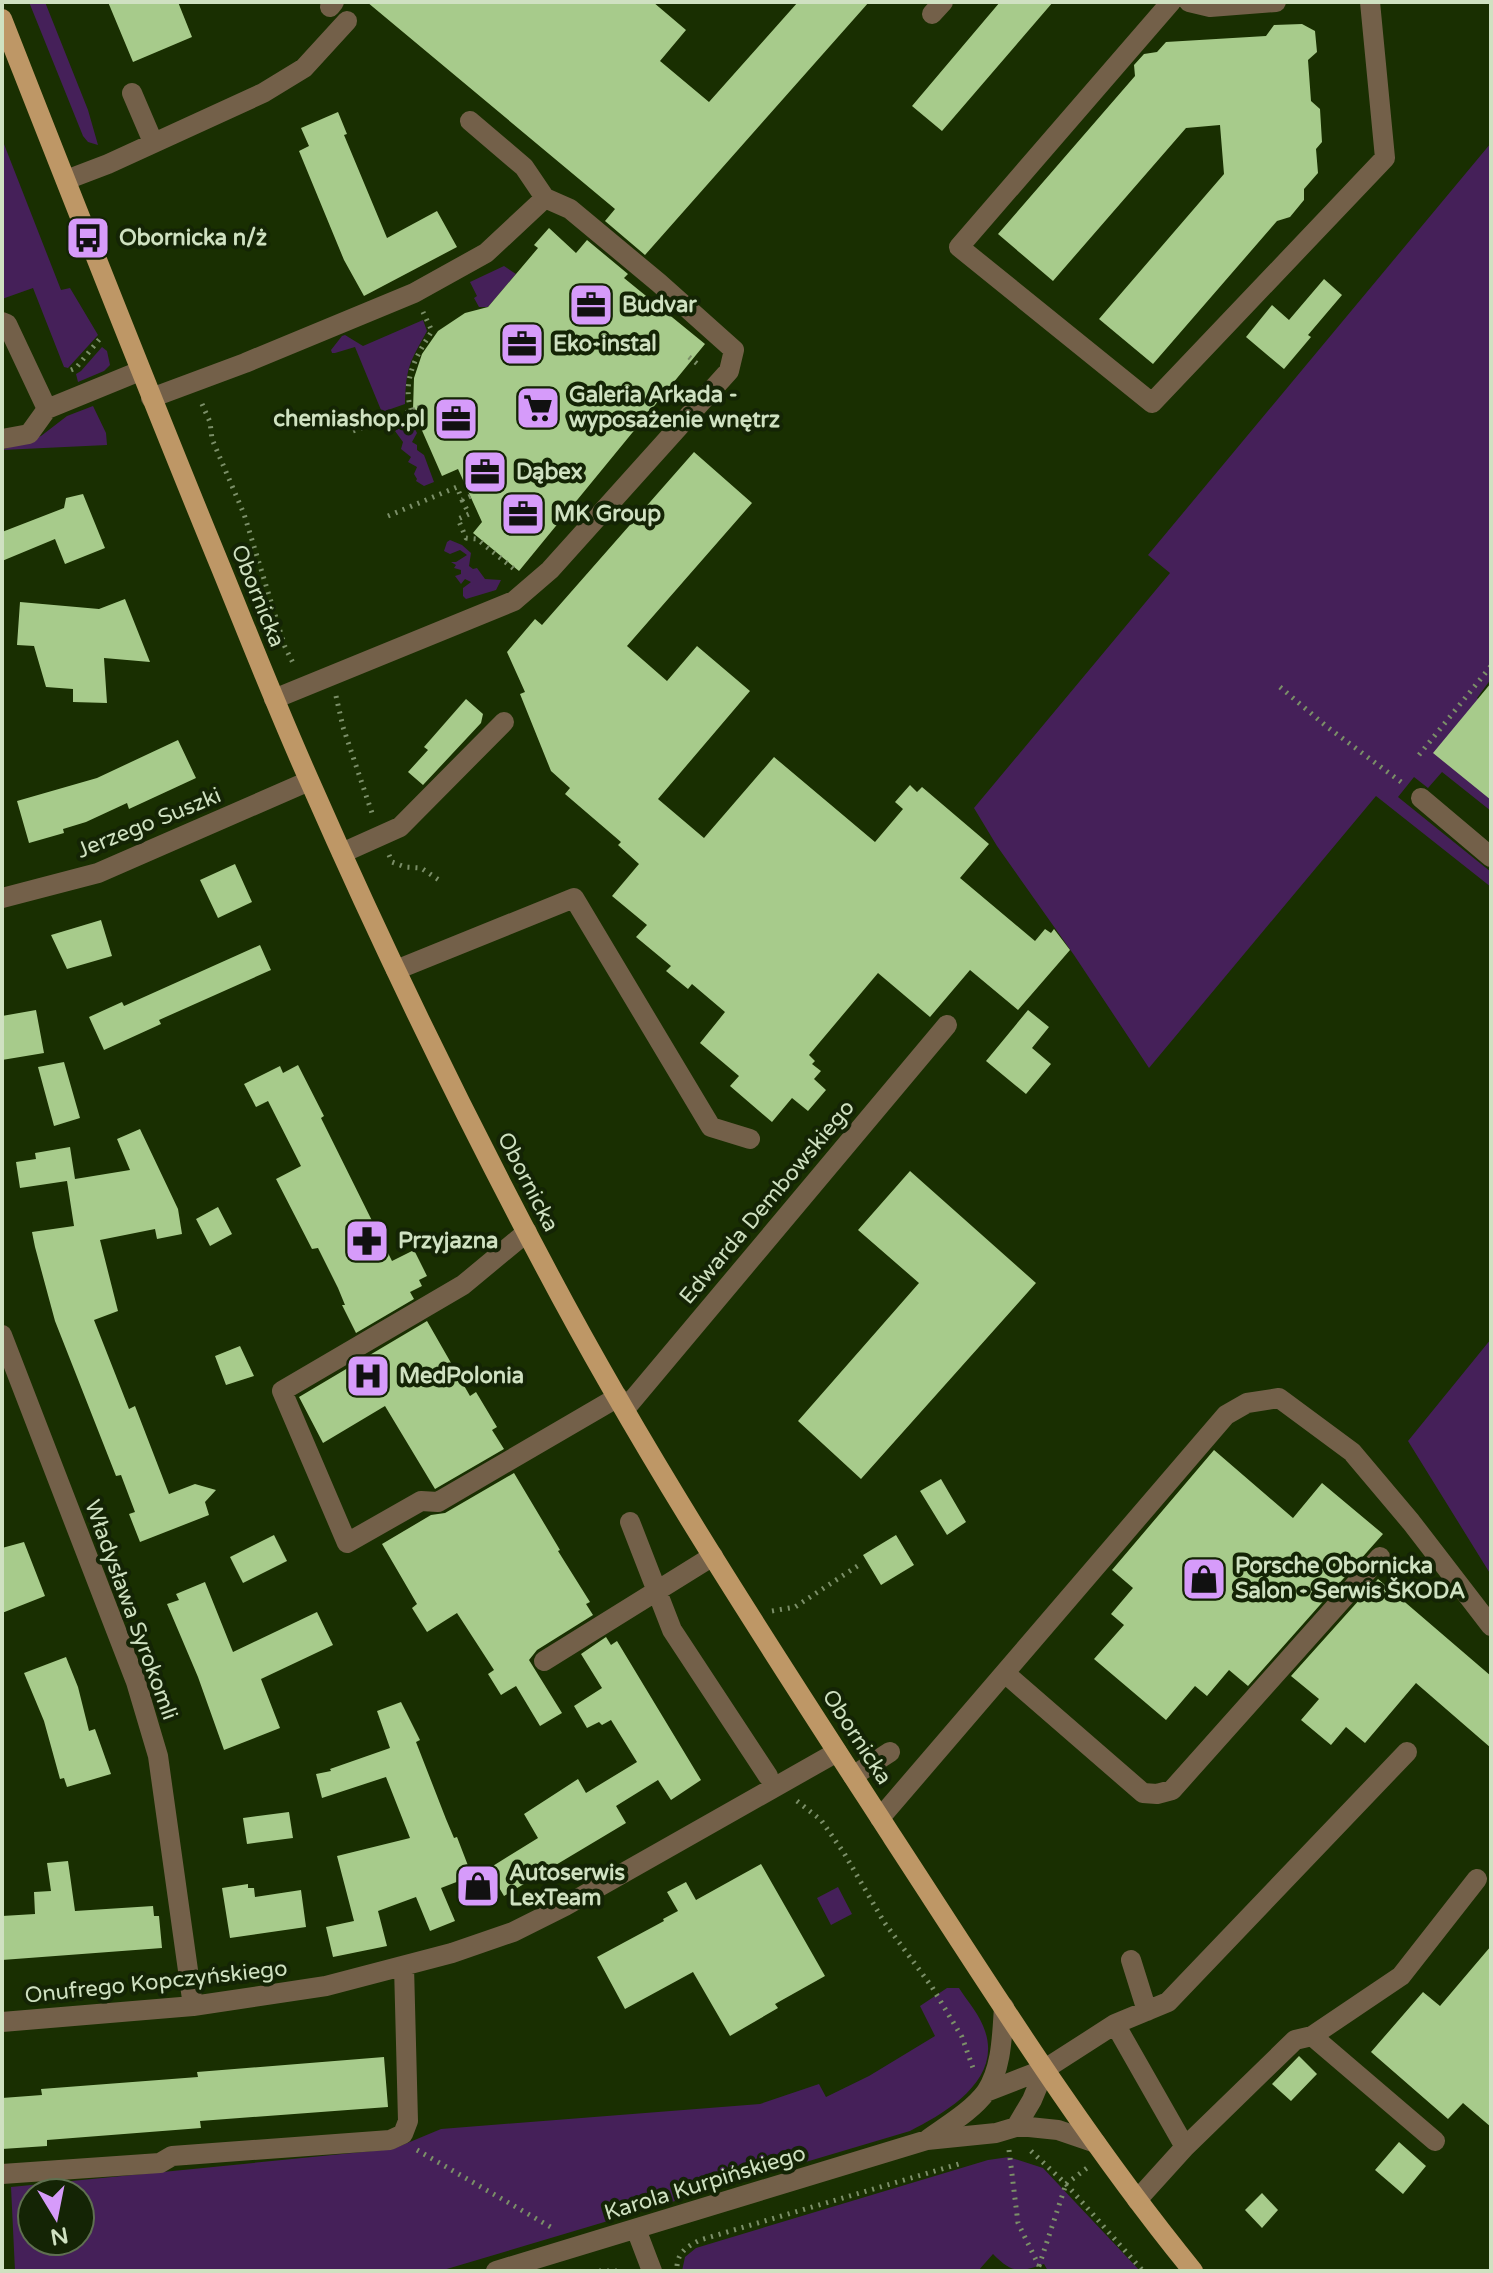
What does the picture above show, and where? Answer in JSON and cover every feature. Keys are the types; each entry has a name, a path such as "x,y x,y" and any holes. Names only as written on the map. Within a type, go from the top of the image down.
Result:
{"main road":[{"name":"Obornicka","path":"2,19 140,371 309,781 396,970 527,1232 621,1403 837,1752 1045,2069 1137,2200 1193,2271"}],"street":[{"path":"1171,2 959,247 1152,403 1385,158 1370,2"},
{"path":"1189,2 1210,7 1276,2"},
{"path":"66,180 108,164 273,87 304,68 347,21"},
{"path":"132,93 153,142"},
{"path":"274,699 514,601 550,570 729,371 734,350 570,209 545,198 524,167 470,121"},
{"path":"151,398 414,293 486,253 545,198"},
{"path":"2,322 7,324 47,409"},
{"path":"2,439 29,434 47,409 140,371"},
{"path":"342,853 400,827 504,722"},
{"name":"Jerzego Suszki","path":"2,898 98,873 309,781"},
{"path":"1421,798 1491,857"},
{"path":"396,970 574,898 711,1127 750,1139"},
{"name":"Edwarda Dembowskiego","path":"527,1232 463,1285 282,1391 347,1543 421,1501 438,1502 550,1437 621,1403 947,1025"},
{"name":"Władysława Syrokomli","path":"2,1335 136,1682 158,1756 193,2006"},
{"path":"880,1818 1226,1415 1247,1403 1279,1398 1352,1452 1411,1522 1491,1626"},
{"path":"630,1522 672,1630 773,1780"},
{"path":"544,1661 713,1556"},
{"path":"1006,1674 1143,1793 1157,1794 1172,1790 1380,1557"},
{"name":"Onufrego Kopczyńskiego","path":"2,2022 193,2006 326,1986 452,1953 513,1932 565,1906 773,1780 837,1752"},
{"path":"853,1776 890,1752"},
{"name":"Karola Kurpińskiego","path":"927,2140 973,2105 981,2084 1045,2069 1115,2024 1168,2002 1407,1752"},
{"path":"1137,2200 1185,2147 1295,2040 1312,2036 1401,1976 1477,1879"},
{"path":"1131,1960 1147,2011"},
{"path":"2,2174 160,2163 172,2156 390,2140 403,2134 408,2121 404,1966"},
{"path":"981,2084 998,2064 1004,2007"},
{"path":"1115,2024 1185,2147"},
{"path":"1312,2036 1435,2141"},
{"path":"1020,2136 1045,2069"},
{"name":"Karola Kurpińskiego","path":"496,2271 927,2140 996,2133 1020,2136 1058,2130 1100,2149"},
{"path":"636,2229 652,2271"}],"path":[{"path":"411,410 409,390 412,364 432,331 414,293"},
{"path":"37,388 76,368 102,336"},
{"path":"689,357 700,366"},
{"path":"353,431 420,408 418,401"},
{"path":"201,404 210,422 212,439 244,514 285,647 296,669 321,680 334,690 343,727 392,862 421,868 439,880"},
{"path":"388,516 457,487 469,514 458,519 466,538 477,539 522,575"},
{"path":"462,500 471,496"},
{"path":"1419,755 1491,666"},
{"path":"1280,687 1421,798"},
{"path":"778,1623 770,1611 795,1607 862,1563"},
{"path":"773,1780 821,1820 844,1853 884,1922 932,1987 955,2025 981,2084"},
{"path":"403,2134 416,2150 564,2235 568,2249"},
{"path":"1020,2136 1143,2271"},
{"path":"999,2152 1009,2149 1018,2223 1038,2269"},
{"path":"1038,2269 1066,2184 1100,2149"},
{"path":"676,2271 677,2260 685,2248 700,2240 969,2161"},
{"path":"599,2271 620,2271"}],"shaded area":[{"path":"29,2 45,2 88,110 98,145 88,142 83,136"},
{"path":"2,139 61,290 70,288 98,335 68,368 64,367 33,288 2,299"},
{"path":"1491,143 1491,679 1477,698 1491,709 1491,811 1442,772 1428,788 1414,777 1398,797 1491,872 1491,887 1376,796 1149,1068 974,808 1170,573 1148,555"},
{"path":"504,266 516,274 488,307 479,307 470,282"},
{"path":"423,320 427,331 410,365 405,404 381,410 355,347 335,353 331,350 345,335 363,346"},
{"path":"102,347 107,351 110,365 104,371 78,382 76,374"},
{"path":"93,406 106,433 107,445 2,450 41,436 67,416"},
{"path":"408,422 412,423 417,433 412,442 424,455 434,482 424,486 416,481 414,474 417,467 408,462 411,457 401,449 403,442 395,431"},
{"path":"450,540 471,553 469,566 477,568 485,579 501,580 496,590 466,599 463,596 463,588 471,582 465,579 461,584 455,576 461,574 461,570 454,568 456,565 451,562 467,555 460,550 450,554 444,551"},
{"path":"1491,1339 1491,1575 1408,1441"},
{"path":"838,1887 852,1914 831,1925 817,1898"},
{"path":"947,1988 959,1988 983,2025 988,2049 986,2065 967,2093 939,2115 910,2131 440,2271 15,2271 11,2187 16,2187 16,2257 96,2257 96,2179 393,2149 441,2129 760,2104 819,2084 826,2097 869,2076 935,2036 920,2006"},
{"path":"1009,2157 1043,2168 1140,2271 1048,2271 1044,2264 1016,2270 993,2254 978,2271 682,2271 685,2257 696,2248 988,2160"}],"building":[{"path":"108,2 178,2 192,37 133,62"},
{"path":"367,2 653,2 686,30 660,61 709,102 798,2 869,2 645,255 605,221 615,209"},
{"path":"1000,2 1053,2 942,131 912,106"},
{"path":"1302,24 1315,31 1317,52 1308,60 1311,101 1320,109 1322,142 1316,149 1318,173 1304,189 1304,200 1290,217 1277,221 1153,364 1099,319 1224,174 1220,125 1186,128 1053,281 998,234 1135,76 1134,65 1144,54 1157,52 1166,42 1266,36 1274,25"},
{"path":"338,112 347,134 344,135 387,238 437,211 457,247 364,296 344,260 299,151 309,146 301,128"},
{"name":"Galeria Arkada - wyposażenie wnętrz","path":"549,228 576,253 587,240 628,274 624,278 705,344 519,571 473,533 482,522 458,469 442,476 413,410 414,378 422,354 438,331 465,313 488,307 538,248 534,245"},
{"path":"1324,279 1342,295 1284,369 1246,337 1272,305 1289,320"},
{"path":"694,452 752,503 627,646 667,681 697,646 750,691 658,799 704,838 774,757 875,842 903,809 895,802 910,785 917,792 922,787 989,844 960,878 1035,941 1045,929 1051,933 1054,929 1070,950 1018,1010 970,970 930,1017 878,973 809,1055 815,1061 812,1064 821,1071 814,1079 826,1090 808,1111 792,1098 772,1122 730,1086 739,1076 700,1043 725,1012 692,984 688,989 666,971 671,966 636,937 647,925 612,896 639,864 618,845 621,842 565,794 570,788 551,771 520,694 525,692 507,652 535,619 542,625"},
{"path":"83,494 105,548 65,564 55,539 2,561 2,532 64,508 66,498"},
{"path":"125,599 150,662 104,658 107,703 73,702 73,689 46,687 34,646 17,645 20,602 99,609"},
{"path":"1491,683 1491,800 1433,753"},
{"path":"466,699 483,714 481,723 423,785 408,772 428,750 424,747"},
{"path":"178,740 196,778 129,809 127,803 63,829 64,833 29,843 17,801 97,778"},
{"path":"235,864 252,902 218,918 200,880"},
{"path":"101,920 112,956 67,969 51,935"},
{"path":"260,945 271,970 159,1020 161,1024 104,1050 89,1017 122,1002 124,1006"},
{"path":"36,1010 44,1053 2,1060 2,1016"},
{"path":"1028,1010 1049,1027 1032,1048 1051,1064 1026,1094 986,1061"},
{"path":"64,1062 80,1118 54,1126 38,1067"},
{"path":"298,1065 392,1261 414,1250 427,1276 419,1280 422,1286 410,1292 414,1299 356,1333 318,1248 312,1249 276,1179 301,1166 268,1101 256,1107 244,1084 280,1066 283,1073"},
{"path":"140,1129 178,1209 182,1234 157,1239 155,1229 100,1240 118,1311 94,1320 129,1409 135,1406 169,1494 195,1484 216,1490 205,1502 209,1515 140,1542 129,1514 135,1512 121,1475 116,1476 55,1321 35,1247 32,1232 74,1226 67,1181 20,1188 16,1162 36,1159 35,1153 70,1147 75,1179 130,1170 117,1139"},
{"path":"910,1171 1036,1283 861,1479 798,1421 919,1283 858,1230"},
{"path":"218,1207 232,1234 210,1246 196,1219"},
{"name":"MedPolonia","path":"427,1321 470,1396 476,1392 497,1427 492,1430 504,1449 435,1489 385,1406 323,1443 299,1397"},
{"path":"240,1346 254,1376 226,1385 215,1356"},
{"name":"Porsche Obornicka Salon - Serwis ŠKODA","path":"1214,1450 1293,1518 1322,1483 1383,1534 1248,1686 1229,1670 1207,1696 1195,1686 1166,1720 1094,1659 1124,1625 1111,1614 1133,1588 1112,1570"},
{"path":"514,1473 590,1602 586,1604 593,1615 537,1650 529,1660 562,1713 540,1726 516,1686 501,1695 488,1674 494,1670 457,1613 427,1632 412,1608 417,1604 382,1544 431,1515 445,1513"},
{"path":"941,1479 966,1522 947,1535 920,1491"},
{"path":"274,1535 287,1561 243,1583 230,1557"},
{"path":"896,1535 914,1565 881,1585 863,1555"},
{"path":"24,1542 45,1596 2,1613 2,1548"},
{"path":"1378,1579 1491,1676 1491,1748 1416,1683 1365,1743 1346,1727 1331,1745 1301,1720 1319,1699 1291,1676"},
{"path":"205,1582 233,1652 317,1612 333,1645 261,1679 280,1728 224,1750 167,1604 179,1600 176,1594"},
{"path":"606,1637 611,1645 617,1641 701,1780 671,1800 658,1780 616,1806 626,1823 504,1896 488,1869 538,1838 524,1814 578,1779 586,1793 637,1762 611,1720 587,1728 574,1706 602,1688 581,1654"},
{"path":"66,1657 78,1687 89,1731 95,1729 111,1774 67,1787 64,1778 60,1779 44,1721 24,1673"},
{"path":"401,1702 420,1740 416,1742 472,1876 441,1888 455,1921 430,1931 416,1897 378,1911 387,1946 333,1957 326,1927 354,1921 337,1856 410,1838 386,1777 322,1798 316,1774 390,1748 377,1711"},
{"path":"289,1812 293,1838 247,1844 243,1818"},
{"path":"68,1861 75,1911 153,1906 154,1916 159,1916 162,1948 2,1960 2,1916 35,1914 34,1892 51,1891 47,1863"},
{"path":"761,1864 825,1976 775,2004 778,2008 730,2036 693,1972 625,2009 597,1957 678,1911 667,1892 686,1882 696,1900"},
{"path":"248,1884 248,1888 254,1888 255,1897 301,1890 306,1927 230,1938 222,1888"},
{"path":"1491,1946 1491,2127 1463,2103 1448,2119 1371,2052 1423,1992 1440,2006"},
{"path":"1299,2056 1317,2074 1291,2101 1272,2084"},
{"path":"384,2057 388,2107 200,2121 201,2128 47,2140 47,2146 2,2149 2,2098 42,2095 41,2089 198,2077 197,2072"},
{"path":"1399,2142 1426,2166 1403,2194 1375,2170"},
{"path":"1262,2193 1278,2210 1262,2228 1245,2210"}],"place":[{"name":"Obornicka n/ż","path":"88,238"},
{"name":"Budvar","path":"591,305"},
{"name":"Eko-instal","path":"522,344"},
{"name":"Galeria Arkada - wyposażenie wnętrz","path":"538,408"},
{"name":"chemiashop.pl","path":"456,419"},
{"name":"Dąbex","path":"485,472"},
{"name":"MK Group","path":"523,514"},
{"name":"Przyjazna","path":"367,1241"},
{"name":"MedPolonia","path":"368,1376"},
{"name":"Porsche Obornicka Salon - Serwis ŠKODA","path":"1204,1579"},
{"name":"Autoserwis LexTeam","path":"478,1886"}]}
